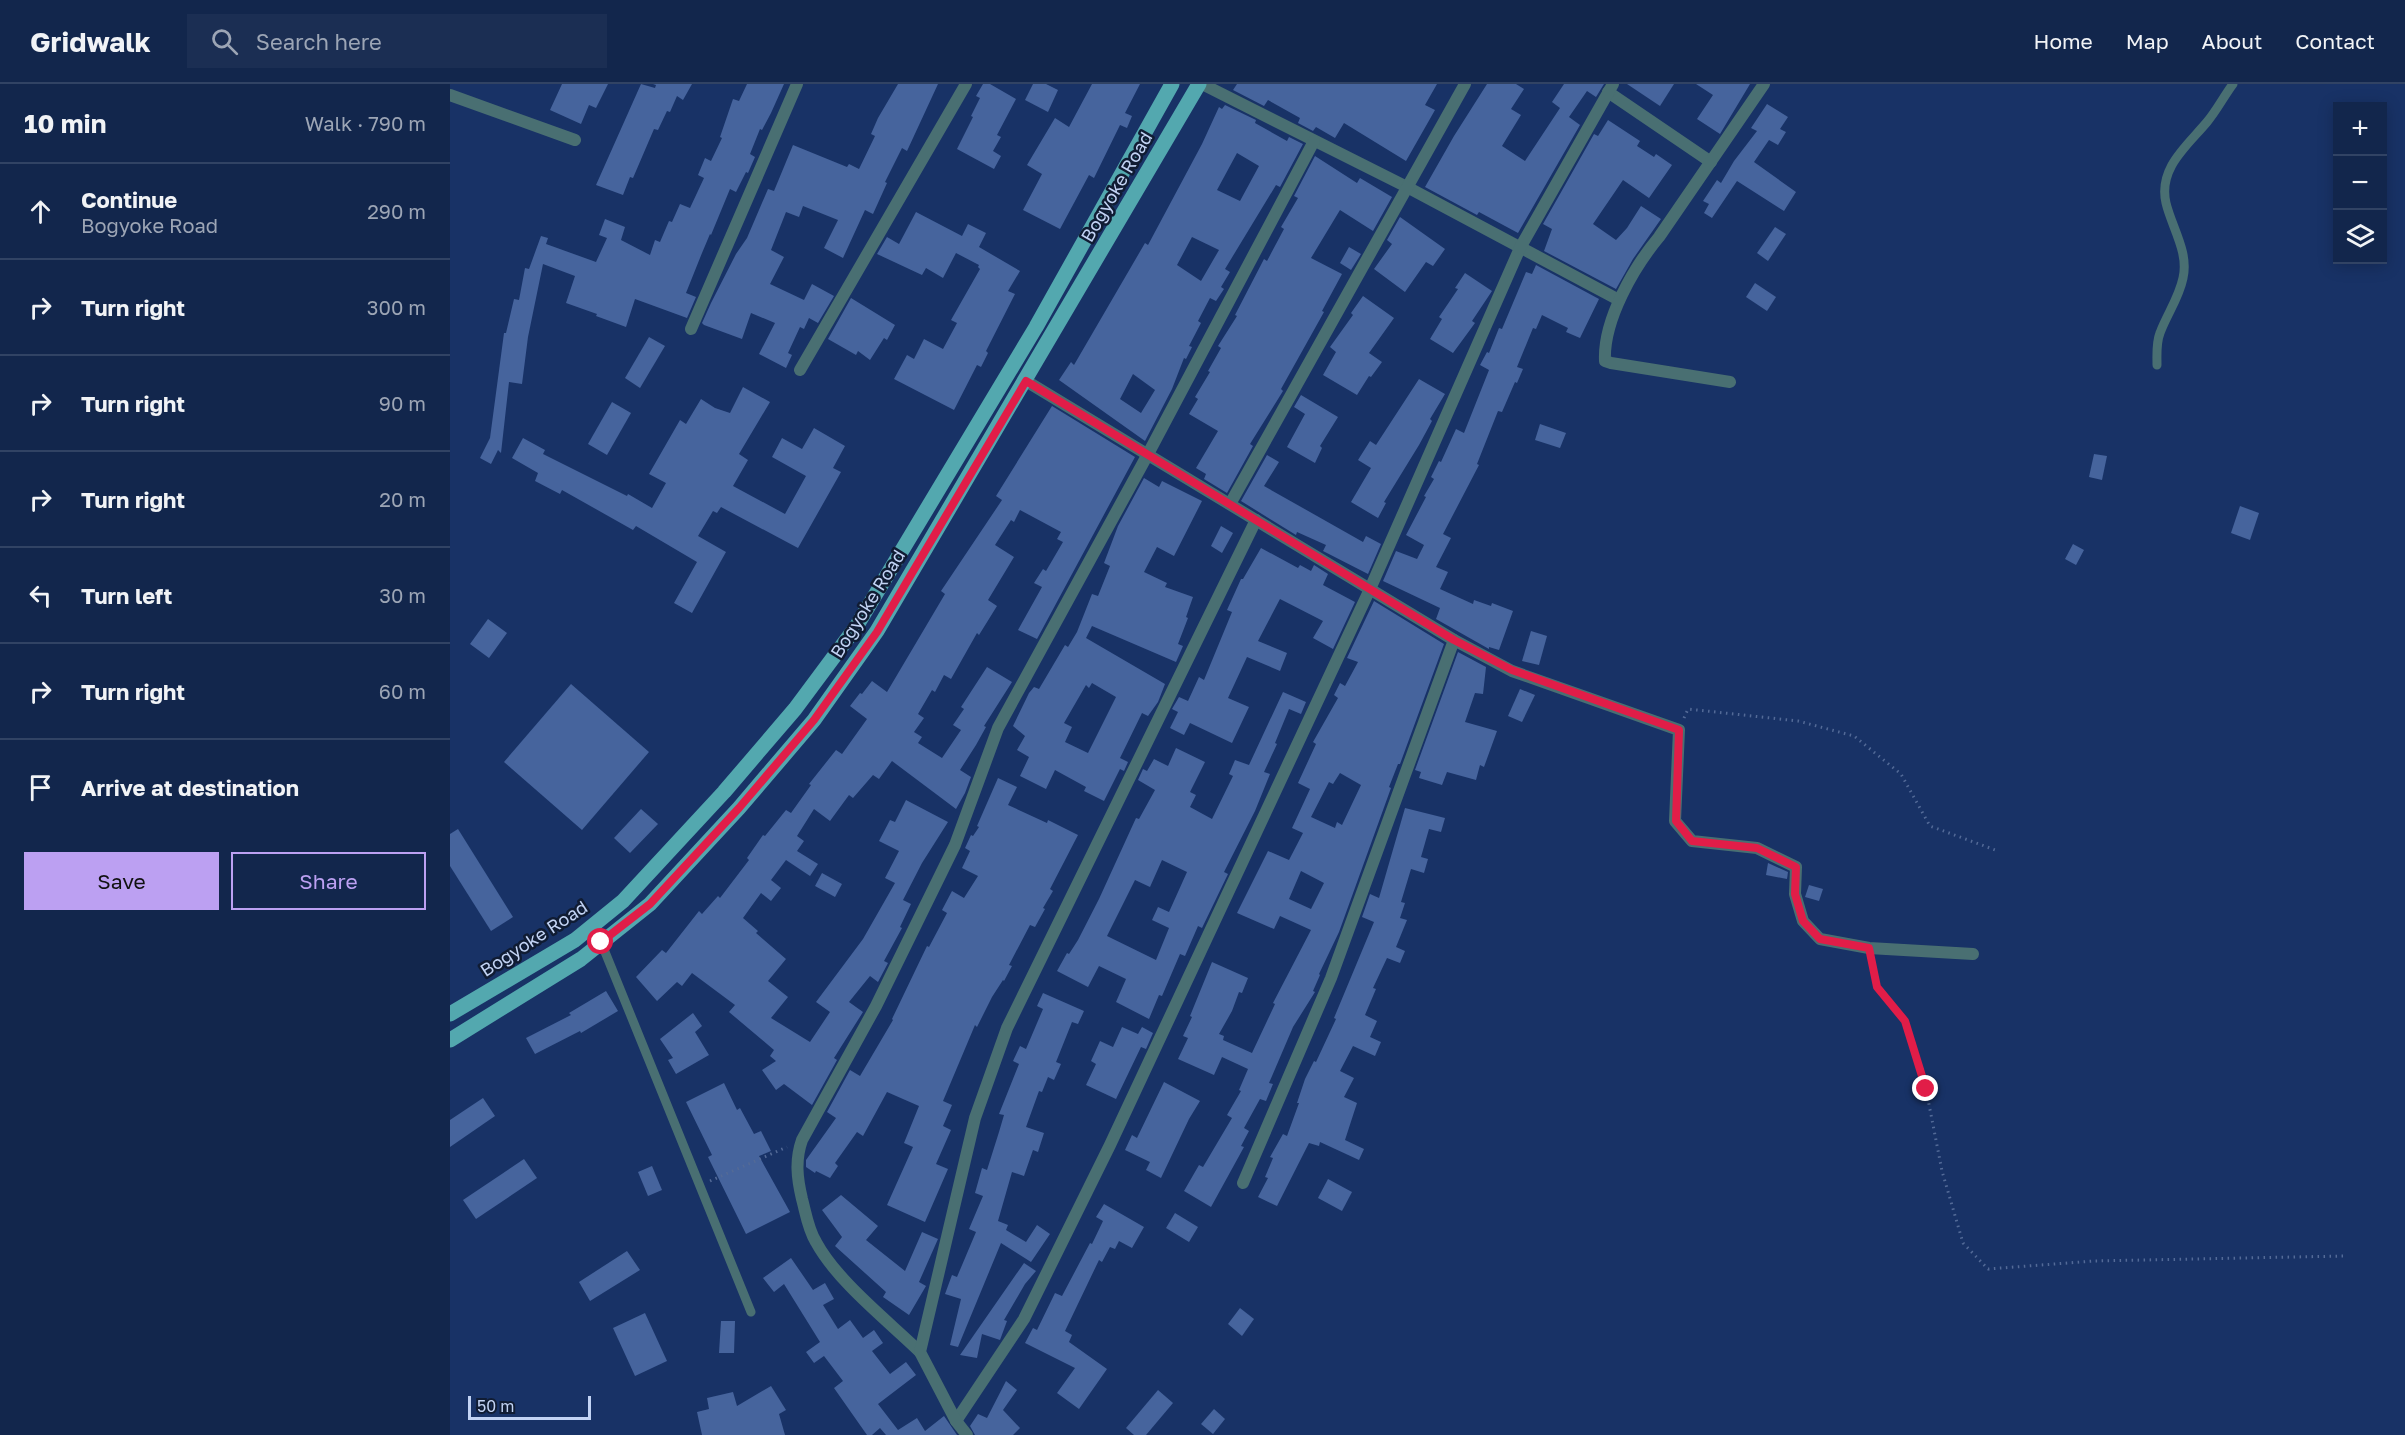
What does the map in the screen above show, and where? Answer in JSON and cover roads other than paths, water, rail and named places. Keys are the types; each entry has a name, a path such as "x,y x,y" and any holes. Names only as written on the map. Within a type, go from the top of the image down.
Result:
{"main road":[{"name":"Bogyoke Road","path":"450,1014 575,940 623,902 724,792 795,709 856,627 1004,381 1172,84"},
{"name":"Bogyoke Road","path":"450,1041 581,959 650,904 739,808 814,720 877,632 1201,84"}],"street":[{"path":"691,329 797,84"},
{"path":"800,370 966,84"},
{"path":"1201,84 1407,187 1618,300"},
{"path":"1230,504 1465,84"},
{"path":"1730,382 1605,361 1605,351 1618,300 1642,258 1764,84"},
{"path":"956,1421 1024,1318 1105,1155 1370,589 1520,249 1610,88 1711,162"},
{"path":"450,96 575,140"},
{"path":"967,1435 956,1421 920,1352 838,1273 816,1244 810,1232 798,1185 797,1154 802,1140 876,1006 955,845 998,729 1148,454 1314,141"},
{"path":"1026,381 1454,640 1512,670 1679,730 1676,821 1692,841 1757,848 1796,867 1795,894 1803,921 1820,939 1869,948 1973,954"},
{"path":"920,1352 975,1118 1007,1028 1256,520"},
{"path":"1243,1184 1331,978 1454,640"}],"lane":[{"path":"2157,364 2159,335 2184,277 2181,243 2166,204 2164,190 2167,174 2180,152 2208,121 2233,84"},
{"path":"601,942 751,1312"}]}
